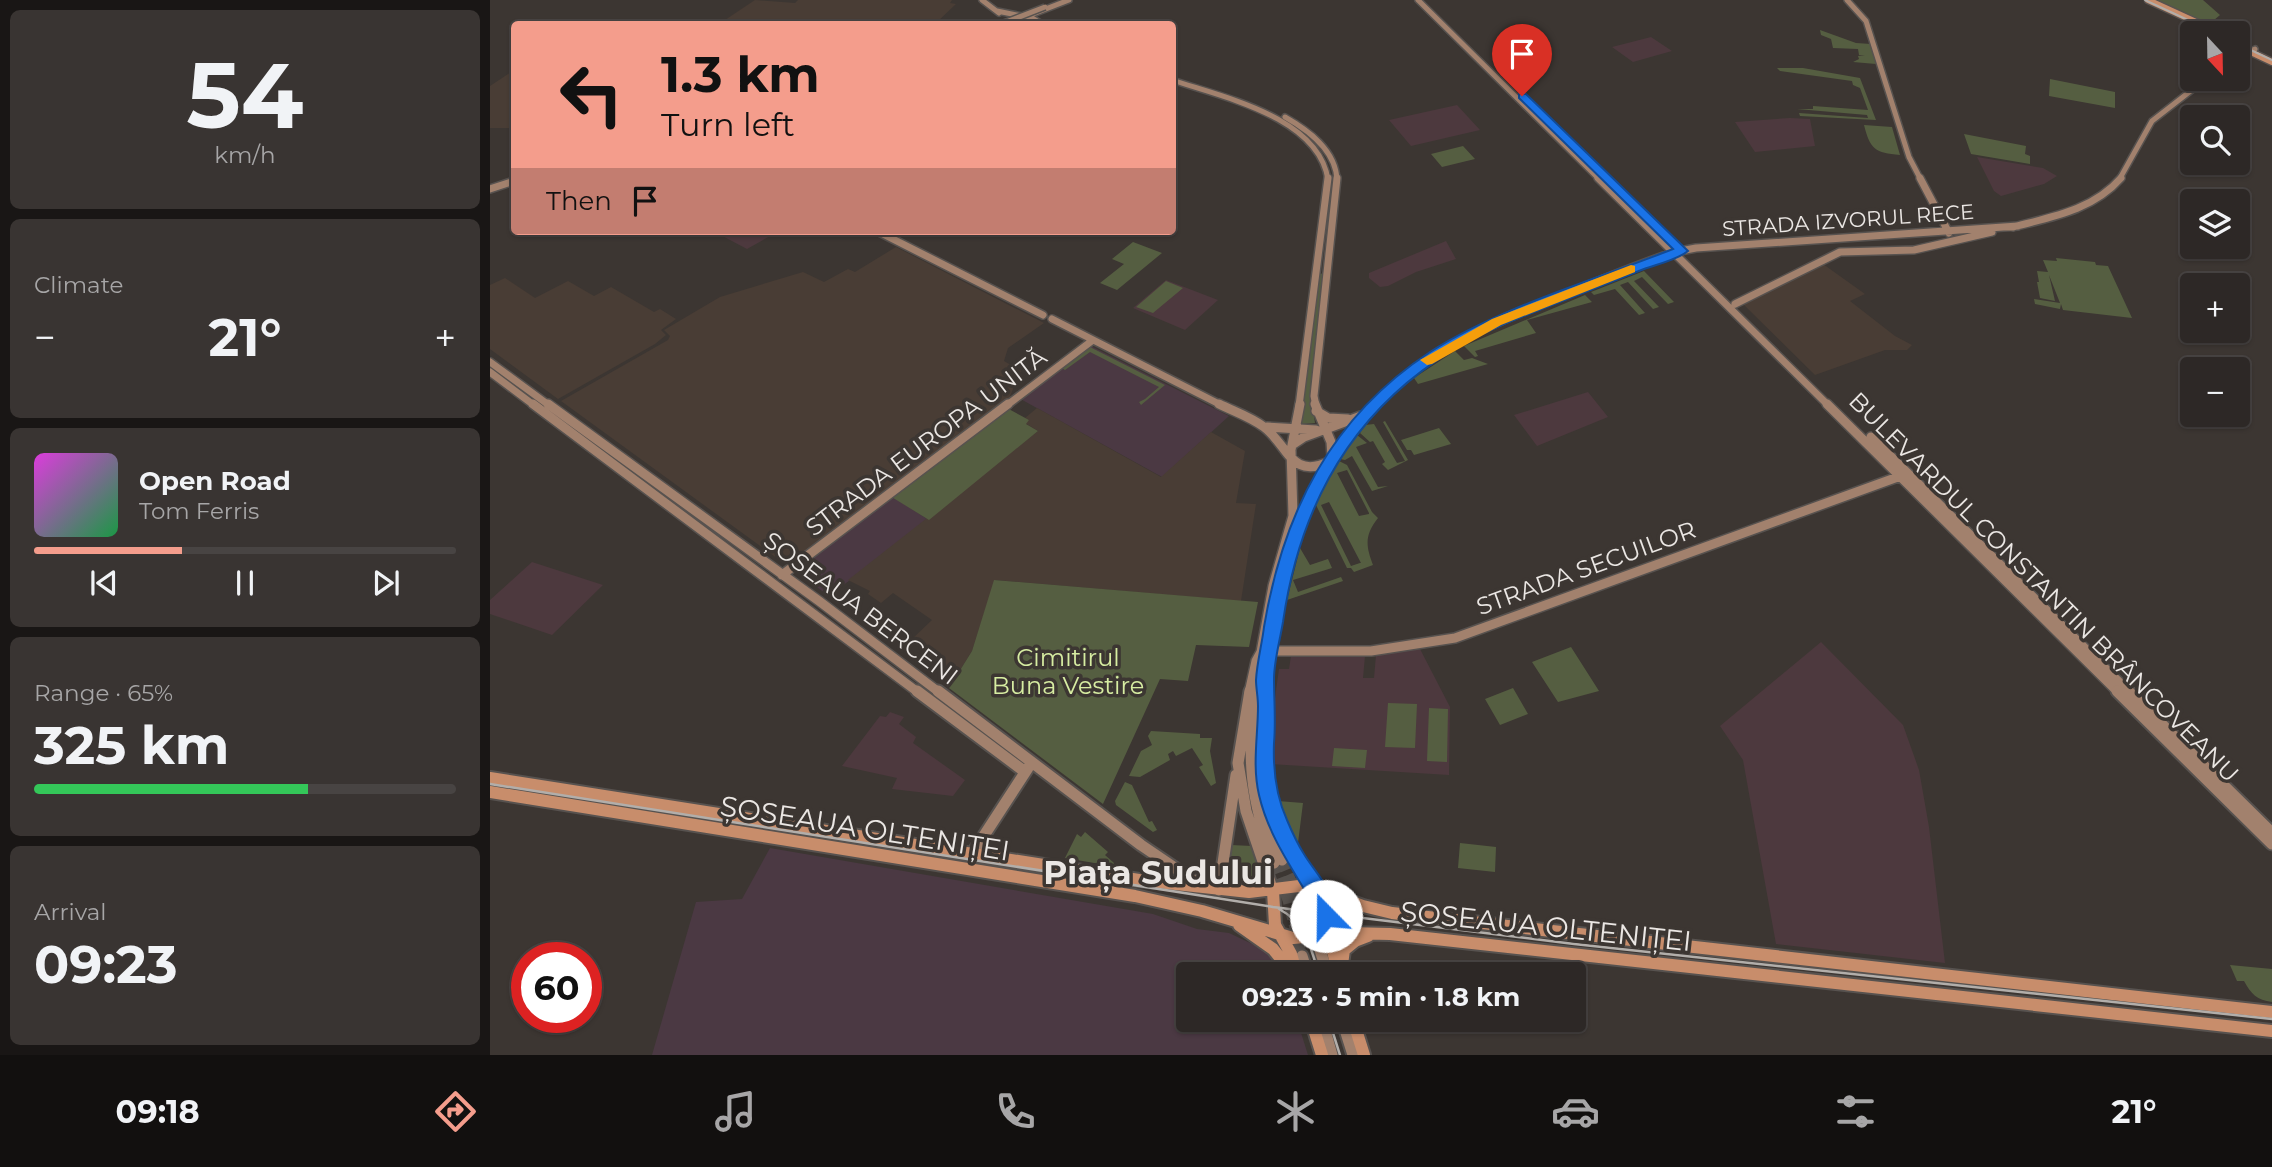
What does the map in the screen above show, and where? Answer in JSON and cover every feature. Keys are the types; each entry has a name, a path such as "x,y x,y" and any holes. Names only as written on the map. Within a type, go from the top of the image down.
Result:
{"main road":[{"path":"982,0 1010,21"},
{"path":"1010,21 1056,0"},
{"path":"1010,21 1062,0"},
{"path":"1010,21 1069,0"},
{"name":"BULEVARDUL CONSTANTIN BRÂNCOVEANU","path":"1418,0 1735,304 1788,360"},
{"name":"BULEVARDUL CONSTANTIN BRÂNCOVEANU","path":"1424,0 2272,833"},
{"path":"1847,0 1862,13 1867,23 1909,157 1953,241"},
{"path":"2141,0 2186,21"},
{"path":"2148,0 2194,21"},
{"path":"1041,21 1040,16 1044,8"},
{"path":"997,11 1010,21"},
{"path":"1027,17 1036,21"},
{"path":"2252,50 2272,60"},
{"path":"1176,78 1280,114 1307,131 1325,149 1333,162 1337,182 1314,396 1316,411 1333,450 1331,460"},
{"path":"1176,79 1275,117 1297,131 1315,148 1324,163 1328,183 1305,376 1297,414 1297,430 1292,444 1293,516 1273,586 1265,651 1268,705 1264,763 1268,795 1277,822 1292,854 1317,889 1324,905 1327,935 1336,962"},
{"path":"1735,304 1840,252 1912,250 2018,226 2078,209 2108,191 2120,178 2149,124 2191,91"},
{"path":"490,187 511,182"},
{"name":"STRADA IZVORUL RECE","path":"1363,415 1425,362 1471,334 1679,251 2018,226"},
{"path":"885,235 1044,315 1052,313 1052,319 1264,427 1301,467 1311,468 1331,460"},
{"path":"1318,269 1328,269"},
{"name":"STRADA EUROPA UNITĂ","path":"782,575 1093,340"},
{"name":"ȘOSEAUA BERCENI","path":"490,362 507,380 617,461 669,505 844,635 1160,859 1212,889"},
{"name":"ȘOSEAUA BERCENI","path":"490,372 507,380"},
{"path":"1316,411 1335,420 1363,415"},
{"path":"1264,427 1283,424 1297,414"},
{"path":"1292,444 1363,415"},
{"path":"1265,678 1257,732 1256,770 1262,808 1278,862 1255,809 1248,771 1249,737 1265,651 1290,549 1306,505 1331,460 1363,415"},
{"path":"1264,427 1324,430"},
{"path":"1297,430 1324,436 1329,440"},
{"name":"ȘOSEAUA BERCENI","path":"617,461 678,499 854,628 1028,767"},
{"name":"BULEVARDUL CONSTANTIN BRÂNCOVEANU","path":"1905,474 2272,844"},
{"name":"STRADA SECUILOR","path":"1265,651 1371,651 1455,638 1905,474"},
{"path":"669,505 678,499"},
{"path":"844,635 854,628"},
{"path":"1212,889 1256,661 1265,651"},
{"path":"1238,763 1246,811 1273,891 1273,915 1293,962"},
{"path":"969,860 1028,767"},
{"name":"ȘOSEAUA OLTENIȚEI","path":"490,778 969,860 1161,902 1304,939 1327,935 1390,934 2272,1031"},
{"name":"ȘOSEAUA OLTENIȚEI","path":"490,792 649,819 1212,889 1273,891 1296,885 1317,889 1373,909 1438,919 2272,1012"},
{"path":"1230,920 1273,949 1284,962"},
{"path":"1341,962 1346,946 1362,938 1390,934"},
{"path":"1320,950 1324,962"},
{"path":"1302,957 1304,962"},
{"path":"1315,1032 1322,1055"},
{"path":"1325,1032 1332,1055"},
{"path":"1346,1032 1353,1055"},
{"path":"1357,1032 1364,1055"}],"shaded area":[{"path":"755,0 795,3 798,0 952,0 950,3 956,4 938,21 724,21"},
{"path":"1651,37 1672,51 1633,62 1612,47"},
{"path":"511,72 511,128 490,128 490,86"},
{"path":"1457,105 1480,130 1411,146 1389,120"},
{"path":"1810,119 1815,146 1755,152 1735,122"},
{"path":"1977,157 2043,168 2057,176 2044,184 2001,196 1994,191"},
{"path":"721,235 772,235 747,249"},
{"path":"1446,241 1456,259 1416,272 1388,286 1380,287 1369,278 1369,273"},
{"path":"896,247 1044,323 1008,348 1004,361 1021,371 1010,396 1012,398 789,567 561,401 668,340 670,336 664,330 720,297 803,272 824,282 848,269 855,272"},
{"path":"1823,264 1865,294 1850,301 1895,336 1912,345 1907,350 1885,350 1815,375 1742,303"},
{"path":"505,278 535,298 568,281 594,296 611,287 654,312 660,309 676,319 661,330 666,335 655,344 558,399 490,349 490,285"},
{"path":"1166,280 1218,300 1185,330 1133,308"},
{"path":"1085,343 1229,416 1162,477 1015,396"},
{"path":"1588,392 1608,417 1537,446 1514,415"},
{"path":"1037,408 1161,477 1211,432 1245,451 1236,503 1256,504 1241,601 995,580 972,651 954,680 930,659 927,651 911,640 932,620 893,593 881,603 868,594 870,591 848,580 1038,431 1025,423 1029,420 1025,418"},
{"path":"888,494 929,520 829,596 791,568"},
{"path":"532,562 603,585 552,635 490,614 490,600"},
{"path":"1821,642 1903,725 1919,770 1929,827 1945,963 1776,944 1743,760 1720,726"},
{"path":"1420,649 1450,707 1449,775 1270,764 1270,734 1279,669 1289,669 1291,656 1365,656 1363,678 1374,678 1376,655"},
{"path":"890,712 904,717 899,724 916,737 913,743 965,780 953,796 892,789 897,778 842,766 880,716 886,717"},
{"path":"770,848 1153,914 1197,929 1229,933 1265,950 1279,962 1176,962 1176,1032 1301,1032 1308,1055 652,1055 696,902 742,899"}],"green space":[{"path":"2151,0 2203,0 2220,15 2213,21 2196,21"},
{"path":"1820,30 1856,43 1871,44 1876,64 1853,62 1859,59 1858,56 1865,55 1859,55 1858,49 1833,48 1831,39 1821,35"},
{"path":"1777,68 1803,68 1860,78 1876,120 1800,116 1799,113 1868,118 1867,115 1797,109 1813,109 1813,106 1868,110 1860,88 1853,85 1852,81 1780,71"},
{"path":"2050,79 2115,92 2115,108 2049,96"},
{"path":"1864,125 1892,127 1900,155 1879,151 1871,145"},
{"path":"1964,134 2026,146 2025,154 2030,156 2030,164 1971,154"},
{"path":"1463,146 1475,159 1442,167 1431,154"},
{"path":"1133,242 1162,253 1117,290 1100,283 1124,264 1112,259"},
{"path":"2056,258 2108,266 2132,318 2063,310 2061,304 2060,309 2035,304 2034,299 2060,303 2049,275 2055,301 2040,298 2037,282 2037,271 2048,272 2043,260 2057,261"},
{"path":"1644,271 1674,302 1668,304 1642,277 1634,281 1659,307 1653,309 1628,282 1620,285 1645,313 1639,315 1615,289 1594,295 1591,292"},
{"path":"1324,273 1311,394 1315,423 1300,424 1320,274"},
{"path":"1166,281 1183,288 1153,313 1136,307"},
{"path":"1585,295 1592,302 1527,320 1536,333 1475,351 1478,356 1475,357 1464,346"},
{"path":"1088,346 1165,385 1141,405 1139,402 1159,387 1090,352 1065,370 1060,367"},
{"path":"1455,351 1464,360 1472,358 1488,364 1418,384 1414,378"},
{"path":"1005,407 1029,420 1026,424 1038,431 929,520 890,496"},
{"path":"1385,421 1408,460 1388,470 1382,464 1385,462 1373,441 1370,442 1360,433 1365,425 1374,424 1397,463 1405,461 1383,422"},
{"path":"1439,428 1451,444 1414,455 1401,440"},
{"path":"1357,435 1367,443 1356,447 1378,487 1388,486 1372,491 1352,456 1345,460 1340,459"},
{"path":"1339,461 1347,465 1372,512 1378,518 1370,530 1368,541 1373,565 1354,572 1347,568 1316,505","holes":["1347,470 1369,513 1369,514 1359,516 1337,473","1329,502 1361,563 1351,566 1321,505"]},
{"path":"1300,548 1310,565 1328,559 1332,568 1293,580 1298,592 1341,577 1343,581 1287,600"},
{"name":"Cimitirul Buna Vestire","path":"994,580 1258,602 1249,647 1196,645 1188,681 1160,679 1103,804 949,688 972,651"},
{"path":"1571,647 1599,691 1558,702 1532,662"},
{"path":"1513,688 1528,714 1500,725 1485,699"},
{"path":"1388,703 1417,704 1415,748 1385,747"},
{"path":"1429,708 1448,709 1447,762 1427,761"},
{"path":"1151,731 1200,734 1200,738 1212,738 1210,751 1216,783 1211,786 1199,767 1203,765 1192,748 1176,756 1173,751 1168,754 1170,760 1140,777 1129,776 1141,751 1152,745 1148,736"},
{"path":"1334,748 1367,750 1365,768 1332,766"},
{"path":"1125,782 1132,785 1149,822 1152,821 1157,830 1153,832 1116,805 1115,801"},
{"path":"1278,801 1303,803 1298,843"},
{"path":"1085,832 1108,852 1105,855 1114,863 1112,866 1065,858 1077,834 1081,837"},
{"path":"1460,843 1496,847 1495,872 1458,868"},
{"path":"1231,845 1252,846 1261,871 1246,879 1227,877"},
{"path":"2230,965 2272,969 2272,1002 2255,996 2244,981 2237,981"}],"tunnel":[{"path":"1282,860 1320,950"},
{"path":"1274,863 1288,900 1302,956"}],"tram line":[{"path":"2145,0 2190,21"},
{"path":"2250,50 2272,60"},
{"path":"490,784 1273,907 1574,944 2272,1019"},
{"path":"1279,909 1296,921 1306,937 1315,962"},
{"path":"1333,1032 1340,1055"}],"slow traffic":[{"path":"1427,360 1497,322 1631,269"}],"district":[{"name":"Piața Sudului","path":"1158,872"}],"route":[{"path":"1326,916 1317,889 1297,862 1277,822 1268,795 1264,763 1268,705 1265,678 1279,591 1295,531 1317,482 1363,415 1401,380 1437,354 1505,318 1682,251 1522,96"}]}
